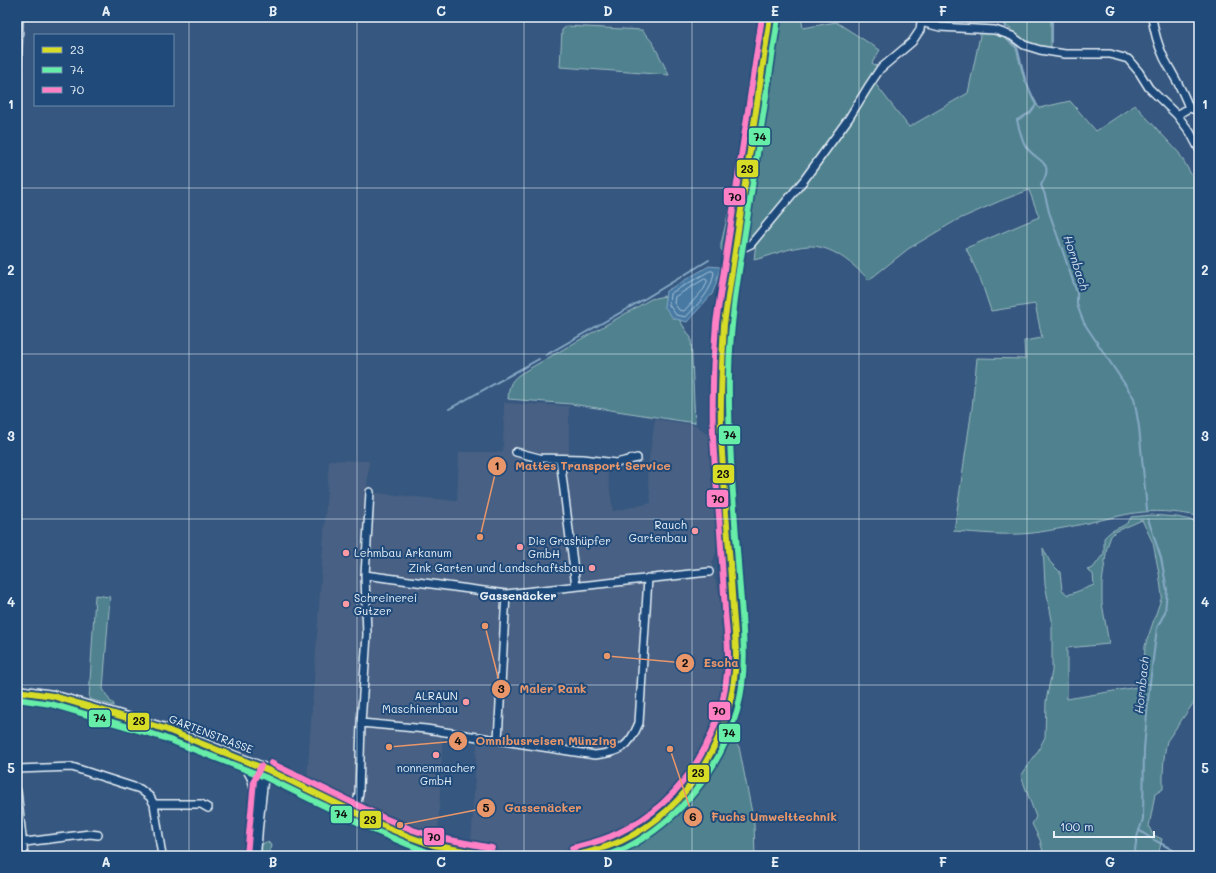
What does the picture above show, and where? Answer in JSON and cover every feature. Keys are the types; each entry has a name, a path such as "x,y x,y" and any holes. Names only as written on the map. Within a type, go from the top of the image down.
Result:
{"main road":[{"path":"574,856 598,850 624,840 652,823 672,806 695,780 705,764 724,728 729,708 733,688 736,655 721,434 720,400 724,324 770,17"},
{"name":"GARTENSTRASSE","path":"17,690 53,696 158,726 268,770 387,828 433,845 490,856"},
{"path":"238,758 248,768 254,780 256,792 260,798"},
{"path":"255,856 262,782 268,770"}],"street":[{"path":"17,80 19,17"},
{"path":"1152,17 1154,31 1161,50 1189,108"},
{"path":"734,252 750,244 804,180 849,118 880,69 912,42 920,30 920,19 940,27 995,30 1012,36 1024,45 1040,50 1064,54 1110,54 1128,59 1150,88 1177,115 1190,132 1199,149"},
{"path":"1177,115 1189,108 1199,111"},
{"path":"516,452 539,458 583,459 616,463 637,458"},
{"path":"560,459 576,586"},
{"path":"355,813 359,793 361,723 367,635 365,575 370,492"},
{"path":"365,575 506,594 709,572"},
{"path":"361,723 426,729 595,756 611,754 622,748 634,737 639,723 648,578"},
{"path":"498,740 506,594"},
{"path":"17,769 72,766 140,789 150,797 154,804 162,856"},
{"path":"17,791 20,842 24,856"},
{"path":"154,804 201,804 208,808"},
{"path":"20,842 90,834 98,835"}],"shaded area":[{"path":"504,403 569,406 569,465 607,469 613,511 651,503 647,472 655,419 696,425 712,439 719,545 712,563 713,575 718,587 726,622 727,649 726,679 718,722 703,755 691,774 672,796 657,809 643,820 624,831 581,848 561,852 514,853 487,849 471,844 477,740 443,734 438,834 378,815 307,780 329,460 369,461 367,492 457,501 459,452 503,452"}],"green space":[{"path":"761,17 767,17 731,244 728,251 723,252 721,249 721,244 730,206 731,194 734,194 752,84"},
{"path":"773,17 801,17 803,28 836,22 880,50 872,63 878,67 826,146 746,244 740,241"},
{"path":"1002,17 1051,17 1051,49 1029,44 1009,33 1011,29 1003,25"},
{"path":"567,26 642,30 653,43 669,75 560,67 562,30"},
{"path":"981,31 1002,35 1016,48 1024,79 1039,108 1070,101 1096,131 1135,105 1179,153 1199,188 1199,516 1151,511 1126,514 1033,533 1003,534 954,531 972,408 977,358 1025,359 1024,341 1042,338 1035,304 991,311 981,281 966,248 1039,217 1029,190 957,220 908,249 869,280 842,257 834,252 817,247 808,246 794,248 754,260 756,242 874,82 909,127 968,93"},
{"path":"664,296 691,338 695,423 571,404 508,399 510,385 520,374 651,299"},
{"path":"1151,515 1177,517 1199,522 1199,695 1167,741 1163,771 1163,789 1155,794 1149,827 1153,835 1162,839 1158,856 1044,856 1040,840 1032,824 1036,817 1021,776 1038,751 1045,737 1046,701 1052,671 1052,620 1045,584 1043,548 1050,562 1060,572 1062,590 1068,595 1094,585 1093,574 1087,570 1093,568 1104,553 1104,538 1112,531 1126,524 1131,517","holes":["1142,520 1153,543 1162,596 1145,646 1143,686 1067,699 1067,648 1109,644 1102,603 1102,583 1107,547 1111,536 1115,532"]},
{"path":"95,595 110,597 103,689 114,706 89,699"},
{"path":"727,735 733,737 739,747 754,823 755,856 600,856 636,841 668,822 706,781"},
{"path":"266,842 271,845 269,856 258,856 258,847"}],"water":[{"path":"709,266 720,267 712,294 687,322 673,318 664,306 666,291"}],"waterway":[{"path":"1005,29 1007,22 1006,17"},
{"path":"1052,17 1052,42"},
{"name":"Hornbach","path":"1005,37 1017,47 1025,79 1036,105 1030,113 1017,120 1025,145 1029,151 1045,165 1047,170 1041,185 1077,293 1077,304 1080,313 1084,323 1134,398 1139,427 1147,510"},
{"path":"546,355 709,260"},
{"path":"449,409 539,359"},
{"name":"Hornbach","path":"1134,856 1137,837 1143,819 1144,749 1149,690 1157,628 1165,612 1167,590 1161,558 1148,519"},
{"path":"1139,830 1181,856"}],"transit line":[{"name":"70","path":"572,848 590,844 612,836 642,819 664,802 682,782 698,760 711,735 720,710 726,683 728,649 713,445 714,351 716,323 762,17"},
{"name":"23","path":"574,856 604,848 621,841 646,827 669,809 688,788 704,764 717,739 727,712 733,684 736,655 721,434 724,324 770,17"},
{"name":"74","path":"605,856 626,848 646,836 664,823 695,791 709,772 720,753 730,732 741,695 744,644 730,449 730,354 738,277 778,18"},
{"name":"23","path":"17,691 53,696 165,729 268,770 379,824 410,837 433,845 490,856"},
{"name":"74","path":"17,699 51,704 162,737 265,777 376,831 407,844 430,853 448,856"},
{"name":"70","path":"271,763 382,817 413,830 435,837 492,848"},
{"name":"70","path":"247,855 254,780 261,766"}],"place":[{"name":"Rauch Gartenbau","path":"695,531"},
{"name":"Mattes Transport Service","path":"480,537"},
{"name":"Die Grashüpfer GmbH","path":"520,547"},
{"name":"Lehmbau Arkanum","path":"346,553"},
{"name":"Zink Garten und Landschaftsbau","path":"592,568"},
{"name":"Schreinerei Gutzer","path":"346,604"},
{"name":"Maler Rank","path":"485,626"},
{"name":"Escha","path":"607,656"},
{"name":"ALRAUN Maschinenbau","path":"466,702"},
{"name":"Omnibusreisen Münzing","path":"389,747"},
{"name":"Fuchs Umwelttechnik","path":"670,749"},
{"name":"nonnenmacher GmbH","path":"436,755"},
{"name":"Gassenäcker","path":"400,825"}],"district":[{"name":"Gassenäcker","path":"518,596"}]}
